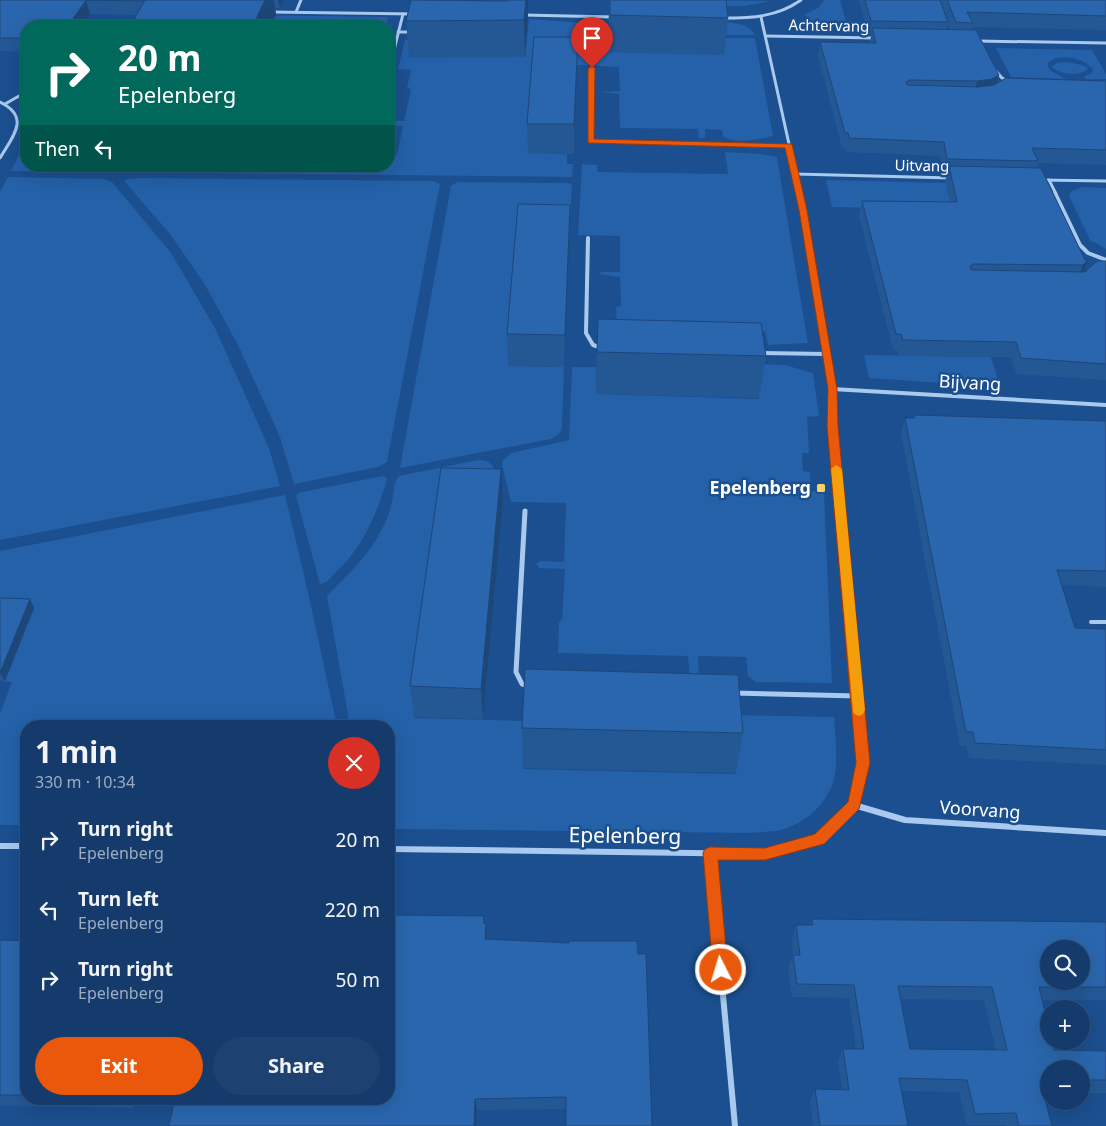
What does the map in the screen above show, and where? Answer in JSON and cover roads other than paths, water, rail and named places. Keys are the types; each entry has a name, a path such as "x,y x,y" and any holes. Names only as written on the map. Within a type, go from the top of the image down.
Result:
{"street":[{"path":"296,12 301,0"},
{"path":"715,18 761,17 780,13 801,0"},
{"path":"526,15 527,8"},
{"path":"261,12 422,14"},
{"path":"395,47 403,14"},
{"path":"518,15 618,17 618,23"},
{"path":"761,17 795,174 832,389 832,426 863,763 854,805"},
{"path":"398,32 418,32"},
{"name":"Achtervang","path":"766,36 885,39"},
{"path":"973,40 1105,43 1106,47"},
{"path":"981,41 985,49"},
{"path":"993,65 1002,78 1018,84"},
{"path":"592,68 590,141 789,146"},
{"path":"5,104 20,95"},
{"path":"0,102 14,110 19,116 19,124 0,158"},
{"name":"Uitvang","path":"795,174 962,178"},
{"path":"1030,179 1106,181"},
{"path":"1049,180 1080,245 1088,253 1104,259"},
{"path":"588,238 586,333 593,345 604,349"},
{"path":"750,352 827,354"},
{"name":"Bijvang","path":"832,389 1106,405"},
{"path":"525,511 516,672 522,684 540,689"},
{"path":"728,693 858,696"},
{"name":"Voorvang","path":"854,805 905,820 1106,833"},
{"name":"Epelenberg","path":"395,850 765,854 819,839 854,805"},
{"path":"0,846 20,846"},
{"path":"710,853 735,1126"}],"lane":[{"path":"1004,88 1012,83"},
{"path":"1096,265 1104,259"},
{"path":"1091,622 1106,622"}],"place":[{"name":"Epelenberg","path":"821,488"}]}
